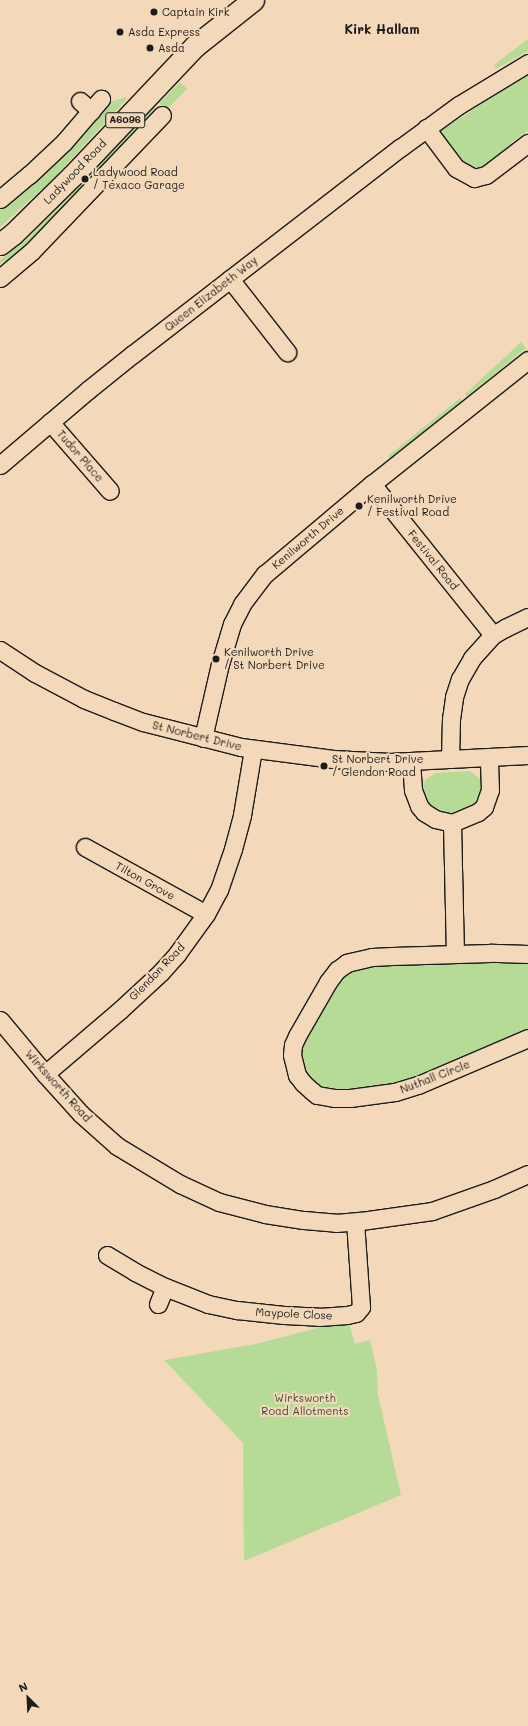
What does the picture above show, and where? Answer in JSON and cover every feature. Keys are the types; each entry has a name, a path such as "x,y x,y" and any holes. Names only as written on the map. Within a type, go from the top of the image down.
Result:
{"main road":[{"name":"Ladywood Road","path":"0,244 14,234 72,176 195,46 253,0"}],"street":[{"name":"Queen Elizabeth Way","path":"0,465 133,354 426,128 476,94 528,63"},
{"path":"0,199 29,175 58,147 91,104"},
{"path":"5,275 36,247 159,124"},
{"path":"426,128 456,168 474,178 490,173 528,143"},
{"path":"230,279 287,352"},
{"name":"Kenilworth Drive","path":"203,738 222,657 232,624 242,604 265,574 372,484 528,360"},
{"name":"Tudor Place","path":"50,422 110,491"},
{"name":"Festival Road","path":"372,484 493,636"},
{"path":"450,759 450,719 456,689 472,658 493,636 505,628 528,617"},
{"name":"St Norbert Drive","path":"0,650 35,673 84,699 143,722 253,750 333,759 411,761 528,755"},
{"name":"Glendon Road","path":"45,1074 120,1010 161,972 177,954 206,914 219,890 233,849 242,815 253,750"},
{"path":"411,761 413,790 418,806 435,819 452,823 478,812 484,807 490,790 489,758"},
{"path":"452,823 455,954"},
{"name":"Tilton Grove","path":"85,847 206,914"},
{"name":"Nuthall Circle","path":"528,954 490,952 372,957 347,963 337,970 328,982 293,1045 294,1066 303,1083 317,1095 334,1098 350,1098 395,1092 437,1078 528,1038"},
{"name":"Wirksworth Road","path":"0,1020 81,1114 118,1146 180,1184 219,1202 265,1214 304,1220 355,1222 410,1216 432,1211 494,1189 528,1174"},
{"name":"Maypole Close","path":"107,1254 135,1272 165,1287 192,1298 237,1310 320,1317 356,1313 361,1307 361,1293 355,1222"},
{"path":"158,1304 165,1287"}],"green space":[{"path":"528,39 528,51 496,69 494,65"},
{"path":"528,76 528,131 512,142 508,152 490,167 468,171 440,134 441,131 489,99"},
{"path":"180,82 187,89 166,110 159,103"},
{"path":"125,97 127,99 51,181 0,227 0,210 42,173 105,104"},
{"path":"153,106 158,110 9,262 4,261 0,264 0,260 27,239 82,184 84,185 92,176 91,174"},
{"path":"521,342 526,348 467,397 465,394"},
{"path":"460,398 463,401 391,460 388,456"},
{"path":"470,771 480,779 482,783 483,788 477,802 465,813 452,815 429,809 421,795 425,780 436,773"},
{"path":"528,960 528,1031 418,1079 373,1090 327,1093 306,1080 299,1046 340,974 362,964"},
{"name":"Wirksworth Road Allotments","path":"348,1320 355,1344 370,1340 377,1370 378,1395 401,1495 244,1561 243,1443 164,1360 256,1344"}],"place":[{"name":"Captain Kirk","path":"154,12"},
{"name":"Asda Express","path":"120,32"},
{"name":"Asda","path":"150,48"},
{"name":"Ladywood Road / Texaco Garage","path":"85,179"},
{"name":"Kenilworth Drive / Festival Road","path":"359,506"},
{"name":"Kenilworth Drive / St Norbert Drive","path":"216,659"},
{"name":"St Norbert Drive / Glendon Road","path":"324,766"}],"district":[{"name":"Kirk Hallam","path":"382,29"}]}
